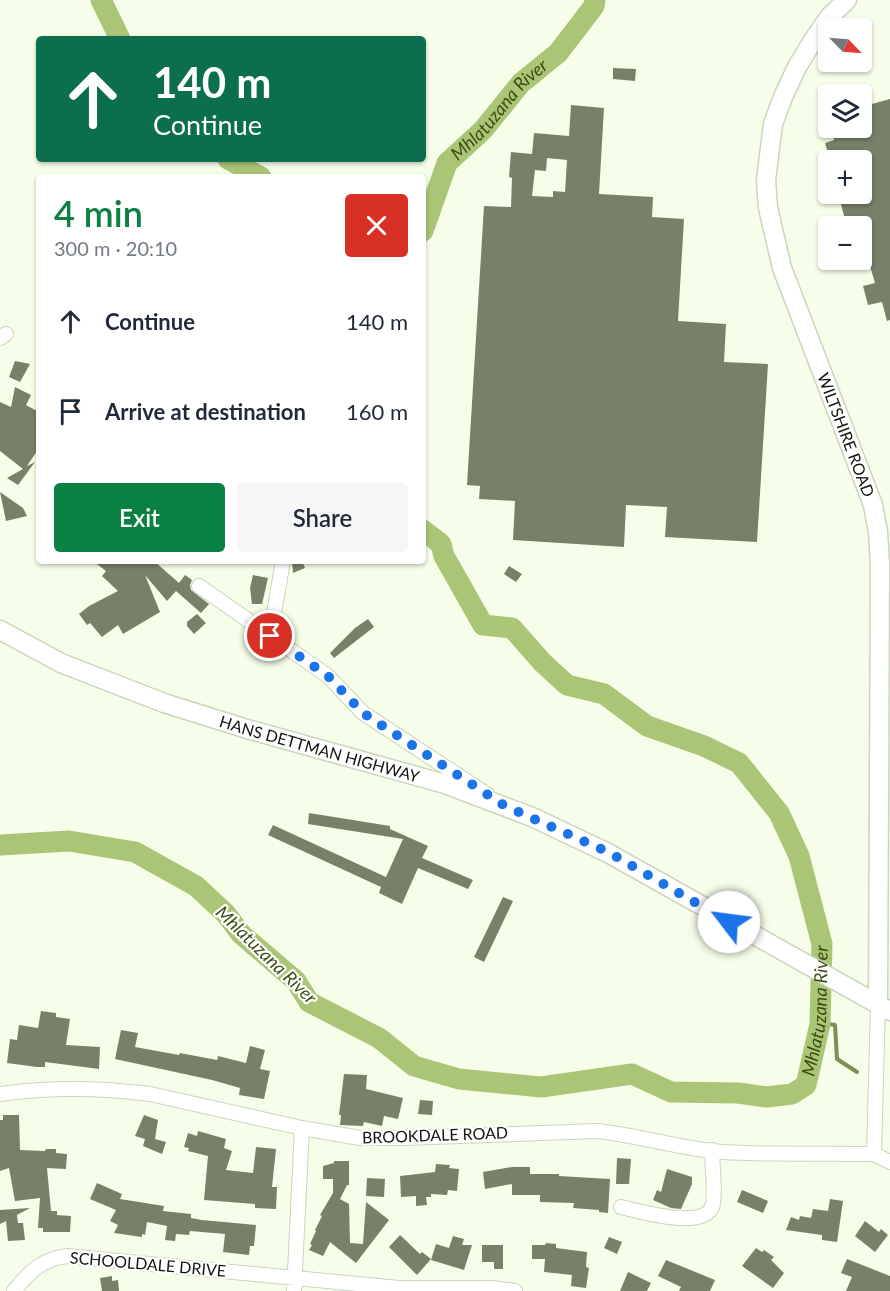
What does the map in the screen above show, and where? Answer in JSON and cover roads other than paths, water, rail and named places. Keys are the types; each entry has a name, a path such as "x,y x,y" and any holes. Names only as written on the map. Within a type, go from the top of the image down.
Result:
{"street":[{"name":"WILTSHIRE ROAD","path":"847,0 831,16 814,39 783,97 773,123 766,180 768,208 783,268 866,482 878,532 884,1007 874,1154"},
{"path":"270,636 282,564"},
{"path":"199,586 328,676 363,713 505,806"},
{"name":"HANS DETTMAN HIGHWAY","path":"0,630 61,663 164,703 445,784 505,806 608,852 884,1007"},
{"name":"BROOKDALE ROAD","path":"0,1094 126,1091 360,1138 596,1131 627,1134 712,1150 874,1154"},
{"path":"294,1285 302,1128"},
{"path":"621,1207 664,1217 703,1216 713,1202 712,1150"},
{"path":"874,1154 890,1162"},
{"name":"SCHOOLDALE DRIVE","path":"14,1291 29,1273 43,1262 55,1257 67,1256 294,1285 492,1288 515,1291"}],"waterway":[{"path":"101,0 119,36"},
{"name":"Mhlatuzana River","path":"426,222 447,163 483,130 521,83 558,53 594,6 595,0"},
{"path":"234,162 256,174"},
{"name":"Mhlatuzana River","path":"0,845 69,841 135,852 196,886 226,914 241,934 296,981 309,1002 379,1038 414,1066 459,1079 541,1087 632,1074 671,1092 738,1093 767,1097 792,1094 806,1085 820,1024 822,944 799,856 779,813 739,763 704,746 647,726 604,694 567,685 543,663 512,628 483,625 444,556 441,544 426,532"},
{"path":"818,1032 829,1024 835,1025 837,1059 857,1072"}]}
